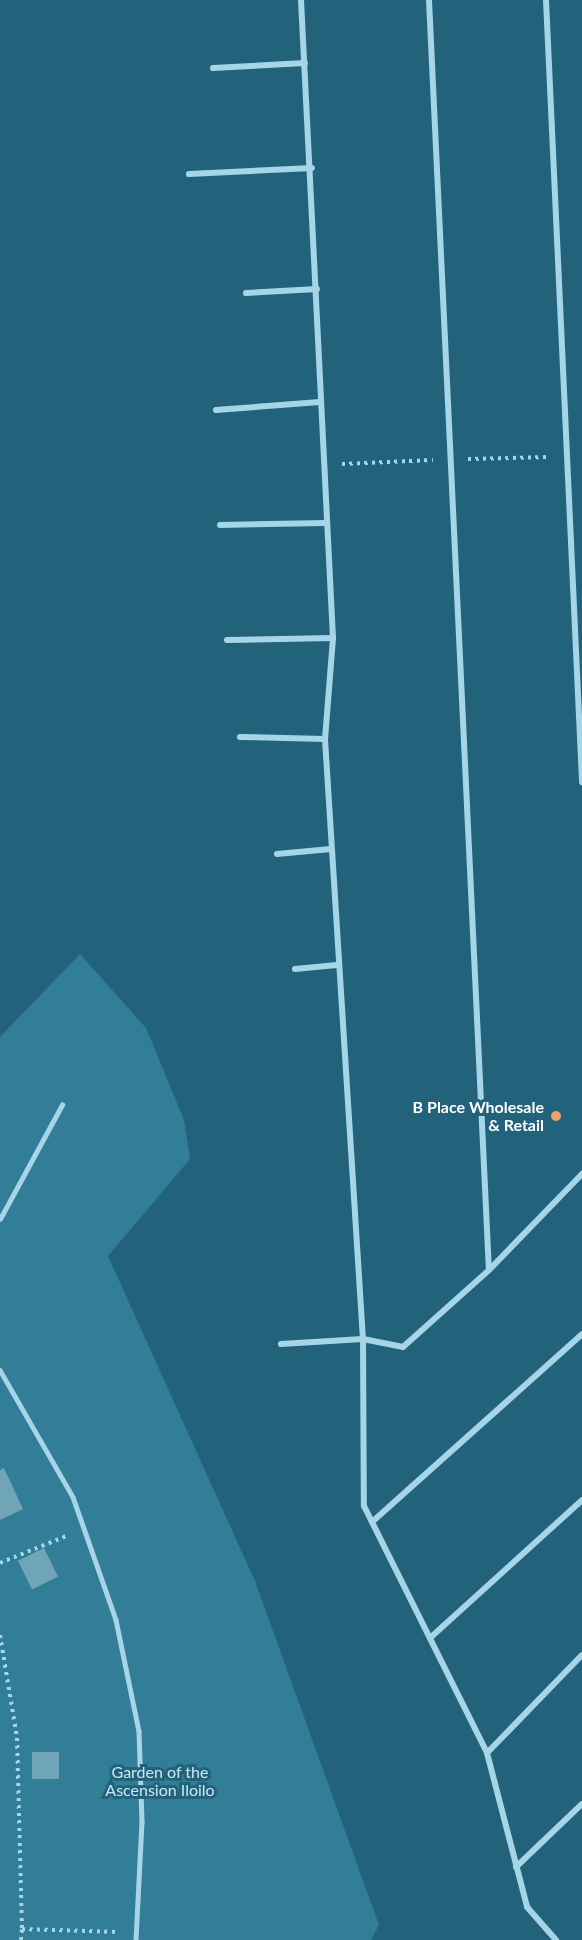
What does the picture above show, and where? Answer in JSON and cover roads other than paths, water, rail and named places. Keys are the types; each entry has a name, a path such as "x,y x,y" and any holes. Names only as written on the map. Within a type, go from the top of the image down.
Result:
{"street":[{"path":"301,0 312,168 320,402 333,638 326,739 331,849 363,1339 364,1506 487,1752 526,1907 556,1940"},
{"path":"429,0 489,1270"},
{"path":"546,0 582,782"},
{"path":"213,68 304,63"},
{"path":"189,174 312,168"},
{"path":"246,293 317,289"},
{"path":"216,410 320,402"},
{"path":"220,525 326,523"},
{"path":"227,640 333,638"},
{"path":"240,737 326,739"},
{"path":"277,854 331,849"},
{"path":"295,969 337,965"},
{"path":"281,1344 363,1339 403,1347 489,1270 582,1174"},
{"path":"372,1522 582,1334"},
{"path":"430,1638 582,1500"},
{"path":"487,1752 582,1655"},
{"path":"516,1867 582,1804"}],"lane":[{"path":"0,1218 62,1105"},
{"path":"0,1370 73,1497 116,1620 139,1731 142,1822 136,1940"}],"place":[{"name":"B Place Wholesale & Retail","path":"556,1116"}],"park label":[{"name":"Garden of the Ascension Iloilo","path":"160,1781"}]}
